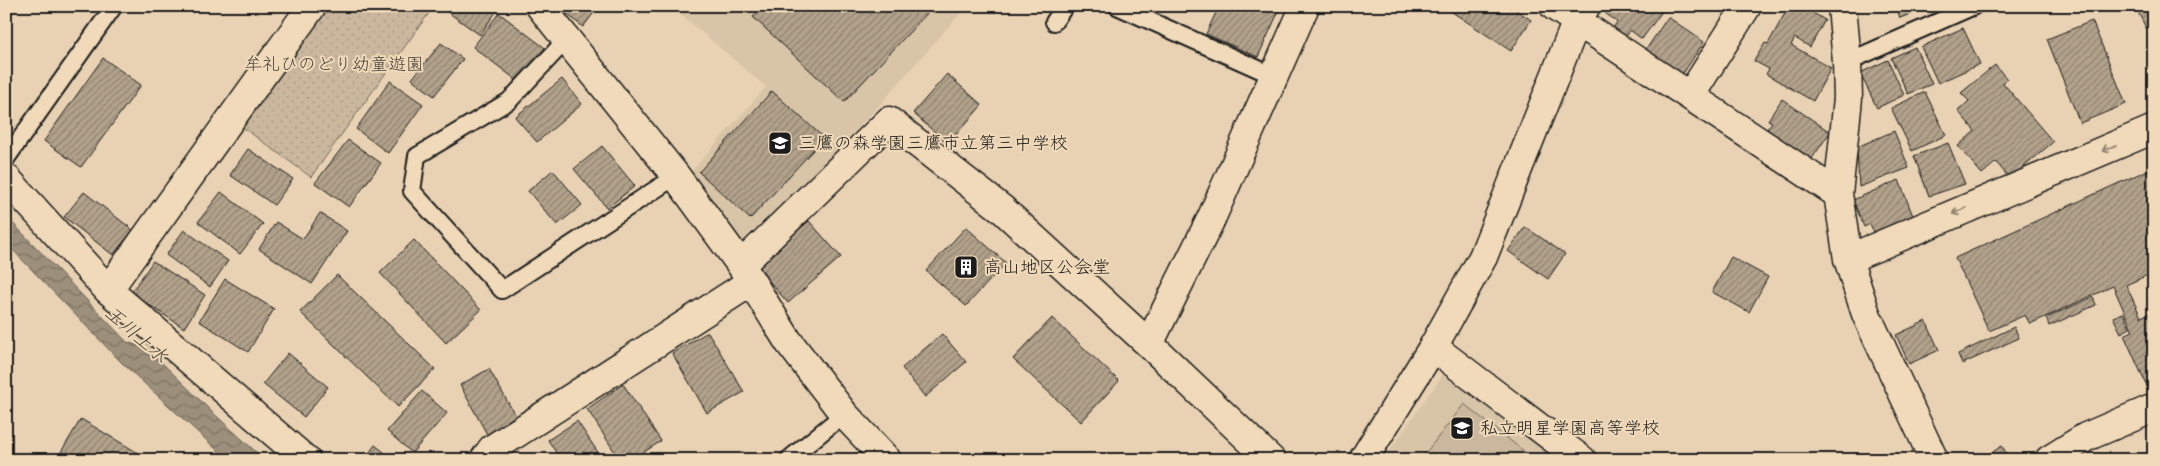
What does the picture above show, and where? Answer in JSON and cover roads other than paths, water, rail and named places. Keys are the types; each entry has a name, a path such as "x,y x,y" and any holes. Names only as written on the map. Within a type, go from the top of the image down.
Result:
{"street":[{"path":"108,290 312,6"},
{"path":"540,6 676,176 746,273 788,341 844,414 887,460"},
{"path":"1149,344 1211,219 1305,6"},
{"path":"1554,6 1581,14 1690,96 1838,194"},
{"path":"1690,96 1747,6"},
{"path":"1842,6 1848,98 1838,194 1848,259 1866,314 1934,460"},
{"path":"1363,460 1434,347 1483,257 1581,14"},
{"path":"484,460 492,449 746,273 889,121 1002,209 1149,344 1271,460"},
{"path":"1848,259 2154,129"},
{"path":"6,178 108,290 306,460"},
{"path":"1434,347 1582,460"},
{"path":"2049,460 2086,437 2154,408"}],"lane":[{"path":"6,159 114,6"},
{"path":"1054,22 1065,6"},
{"path":"1117,6 1274,76"},
{"path":"1847,62 1974,6"},
{"path":"566,40 509,101 417,156 412,191 502,290 676,176"},
{"path":"788,460 844,414"}],"water":[{"path":"6,216 127,342 148,349 211,411 265,460 228,460 121,362 6,243"}],"place":[{"name":"三鷹の森学園三鷹市立第三中学校","path":"780,143"},
{"name":"高山地区公会堂","path":"966,267"},
{"name":"私立明星学園高等学校","path":"1462,428"}],"park label":[{"name":"牟礼ひのどり幼童遊園","path":"334,64"}],"water label":[{"name":"玉川上水","path":"136,335"}]}
